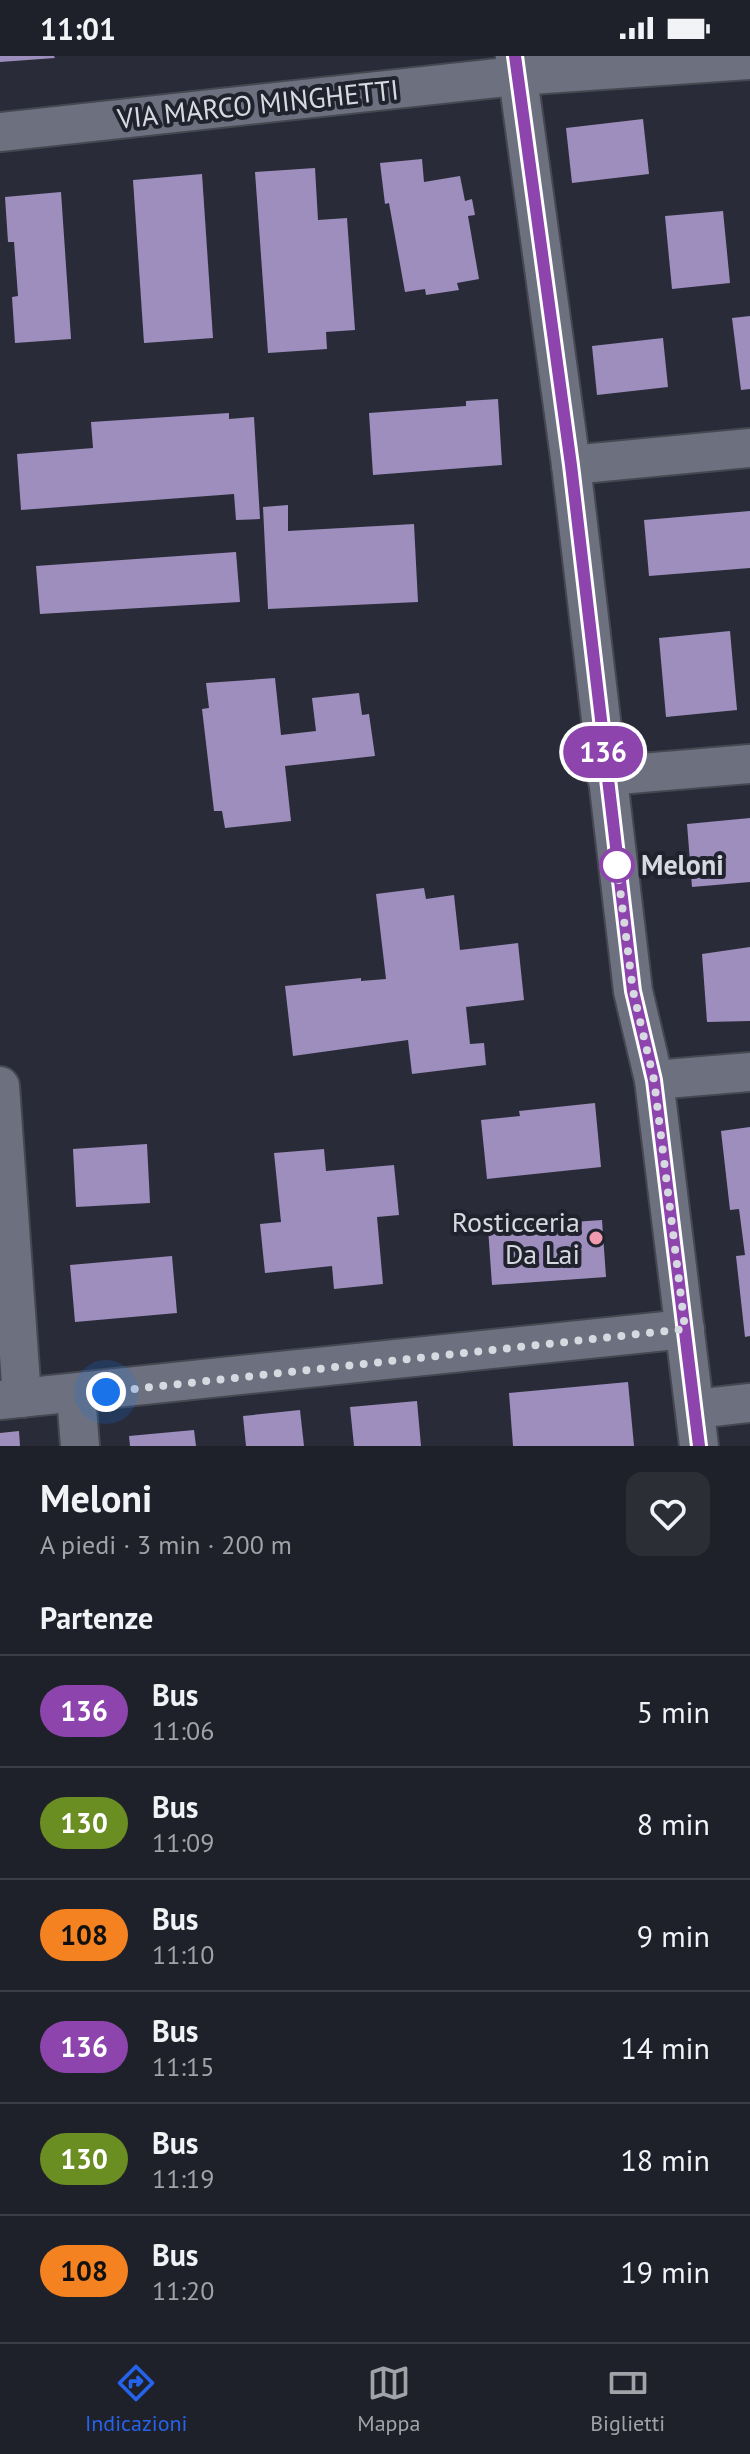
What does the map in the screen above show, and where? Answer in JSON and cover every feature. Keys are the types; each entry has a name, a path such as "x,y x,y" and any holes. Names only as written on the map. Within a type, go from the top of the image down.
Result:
{"street":[{"name":"VIA MARCO MINGHETTI","path":"0,132 516,66 750,60"},
{"path":"516,66 571,465 633,991 654,1080 697,1428 750,1403"},
{"path":"571,465 750,448"},
{"path":"606,776 750,764"},
{"path":"654,1080 750,1072"},
{"path":"0,1086 11,1399 76,1395 685,1329"},
{"path":"76,1395 80,1446"}],"building":[{"path":"0,56 54,56 55,58 0,62"},
{"path":"643,119 649,174 572,183 566,128"},
{"path":"422,159 424,182 460,176 465,201 472,199 475,215 468,216 479,279 457,283 459,290 426,295 425,289 405,292 389,203 385,204 380,163"},
{"path":"315,168 318,220 347,218 355,330 326,332 327,349 268,353 255,172"},
{"path":"202,174 213,338 144,343 133,180"},
{"path":"61,192 71,339 15,343 12,297 18,296 14,242 8,242 5,197"},
{"path":"723,211 730,283 672,289 665,216"},
{"path":"750,316 750,389 741,390 732,318"},
{"path":"663,338 668,387 597,395 592,346"},
{"path":"498,399 502,465 373,475 369,413 466,406 466,401"},
{"path":"229,413 229,419 254,417 260,519 236,520 234,494 21,510 17,454 93,448 91,422"},
{"path":"288,505 288,531 414,524 418,602 268,609 263,507"},
{"path":"750,511 750,568 649,576 644,520"},
{"path":"236,552 240,602 40,614 36,566"},
{"path":"730,631 737,710 666,717 659,638"},
{"path":"275,678 281,735 316,731 312,698 359,693 362,715 369,714 375,756 285,766 291,821 225,828 222,811 214,811 202,709 209,708 206,683"},
{"path":"750,818 750,882 692,887 687,824"},
{"path":"424,888 426,899 454,895 460,950 518,943 524,1000 466,1007 470,1044 484,1043 486,1065 412,1074 408,1040 293,1056 285,986 361,978 361,981 386,979 376,894"},
{"path":"750,947 750,1021 707,1022 702,954"},
{"path":"595,1103 601,1167 487,1179 481,1120 520,1116 519,1111"},
{"path":"750,1127 750,1336 745,1337 736,1256 745,1255 739,1209 730,1210 721,1131"},
{"path":"147,1144 150,1203 76,1207 73,1149"},
{"path":"324,1149 326,1171 394,1165 399,1215 377,1217 383,1284 334,1289 332,1266 265,1273 260,1224 281,1222 274,1153"},
{"path":"602,1220 606,1277 492,1285 488,1228"},
{"path":"172,1256 177,1313 75,1322 70,1265"},
{"path":"628,1382 634,1446 513,1446 509,1393"},
{"path":"417,1401 421,1446 354,1446 350,1407"},
{"path":"300,1410 304,1446 246,1446 243,1416"},
{"path":"194,1430 196,1446 130,1446 129,1436"},
{"path":"19,1431 20,1446 0,1446 0,1433"}],"bus line":[{"name":"136","path":"515,56 571,465 633,991 654,1080 699,1446"}],"place":[{"name":"Meloni","path":"617,865"},
{"name":"Rosticceria Da Lai","path":"596,1238"}],"route":[{"path":"106,1392 685,1329 654,1080 633,991 617,865"}]}
